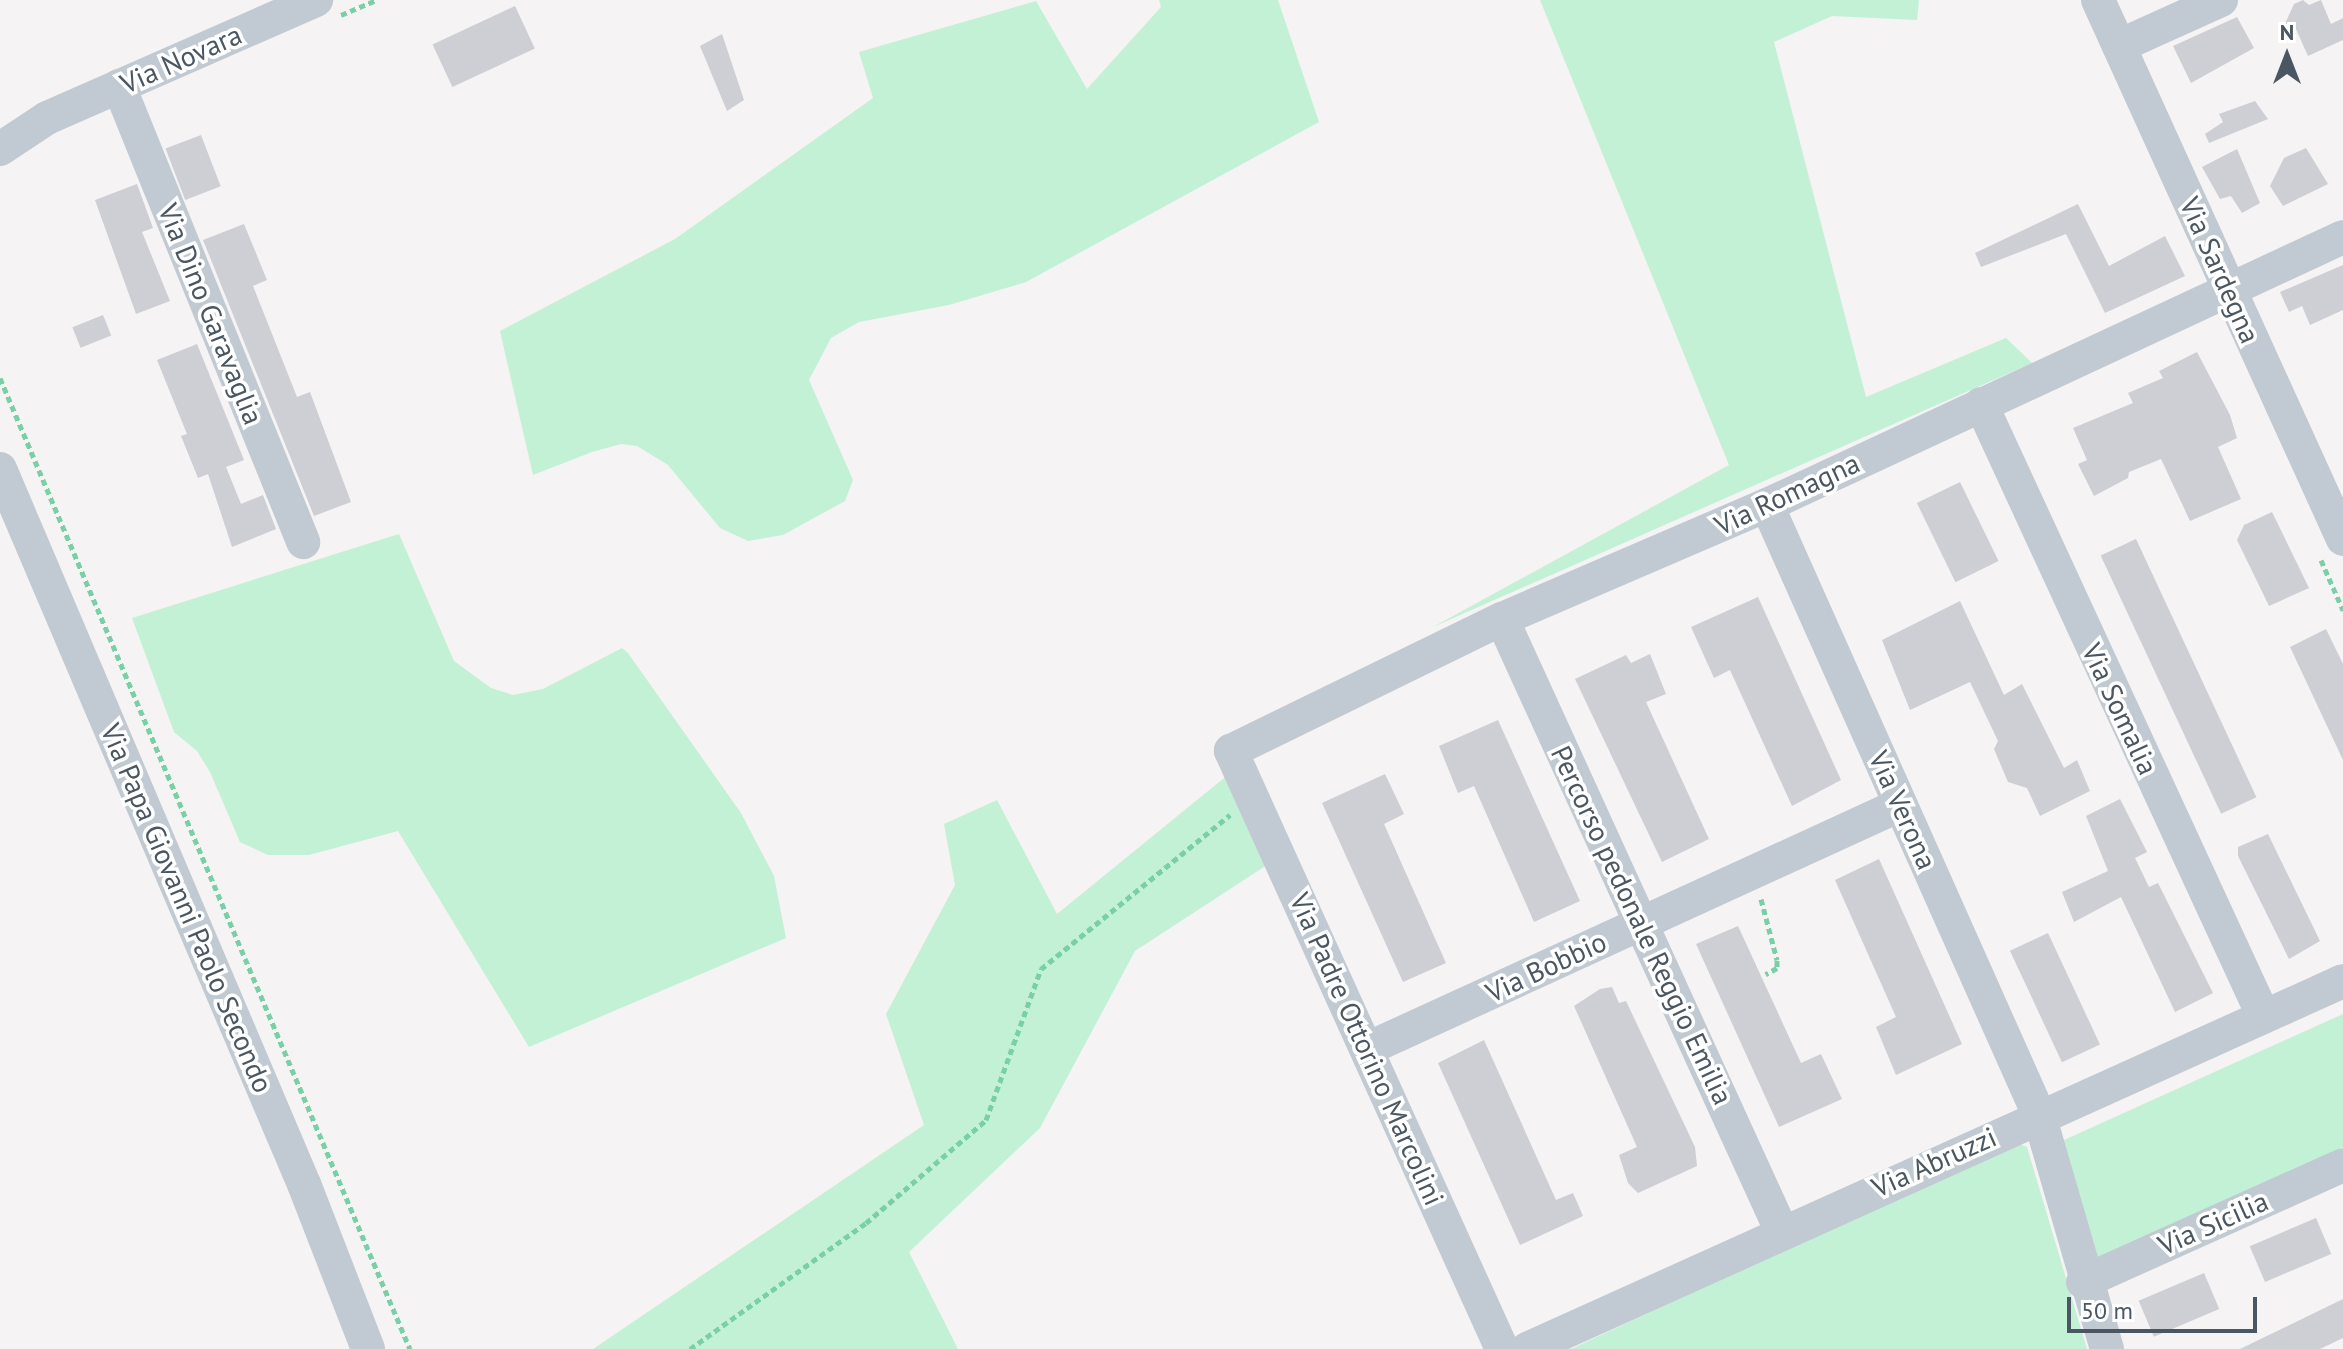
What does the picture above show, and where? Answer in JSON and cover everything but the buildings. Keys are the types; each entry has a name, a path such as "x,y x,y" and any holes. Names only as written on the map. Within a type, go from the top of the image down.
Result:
{"street":[{"name":"Via Novara","path":"0,149 47,118 316,0"},
{"name":"Via Sardegna","path":"2098,0 2216,294 2343,539"},
{"path":"2119,46 2221,0"},
{"name":"Via Dino Garavaglia","path":"119,86 303,542"},
{"name":"Via Novara","path":"0,121 47,118"},
{"name":"Via Romagna","path":"1231,751 1502,619 1767,505 2343,237"},
{"name":"Via Somalia","path":"1981,404 2262,1013"},
{"name":"Via Papa Giovanni Paolo Secondo","path":"0,469 304,1184 368,1349"},
{"name":"Via Verona","path":"1767,505 2039,1115 2083,1282 2107,1349"},
{"name":"Percorso pedonale Reggio Emilia","path":"1502,619 1781,1230"},
{"name":"Via Padre Ottorino Marcolini","path":"1231,751 1502,1349"},
{"name":"Via Bobbio","path":"1367,1049 1900,805"},
{"name":"Via Abruzzi","path":"1527,1349 1781,1230 2262,1013 2343,981"},
{"name":"Via Sicilia","path":"2083,1282 2343,1165"}],"path":[{"path":"0,378 410,1349"},
{"path":"690,1349 866,1223 986,1120 1041,969 1227,816 1256,801"},
{"path":"1741,877 1749,896 1759,892 1772,931 1777,968 1766,974"}],"green space":[{"path":"1159,0 1278,0 1319,122 1026,282 949,305 859,322 831,338 809,380 853,480 845,501 783,535 748,541 720,528 668,465 637,446 621,444 592,452 533,475 500,331 675,239 873,98 859,52 1036,1 1087,89 1161,7"},
{"path":"1540,0 1919,0 1917,20 1832,16 1774,42 1866,397 2006,338 2032,363 1433,627 1729,465"},
{"path":"399,534 454,661 491,688 513,695 543,689 622,648 628,653 741,813 774,876 786,938 529,1047 398,831 309,855 268,855 240,842 210,772 197,751 174,732 132,618"},
{"path":"1229,774 1270,863 1135,951 1040,1128 909,1252 958,1349 593,1349 924,1125 886,1014 955,885 944,824 997,800 1057,914"},
{"path":"2343,1014 2343,1147 2097,1259 2064,1140"},
{"path":"2015,1142 2027,1147 2087,1349 1571,1349"}]}
